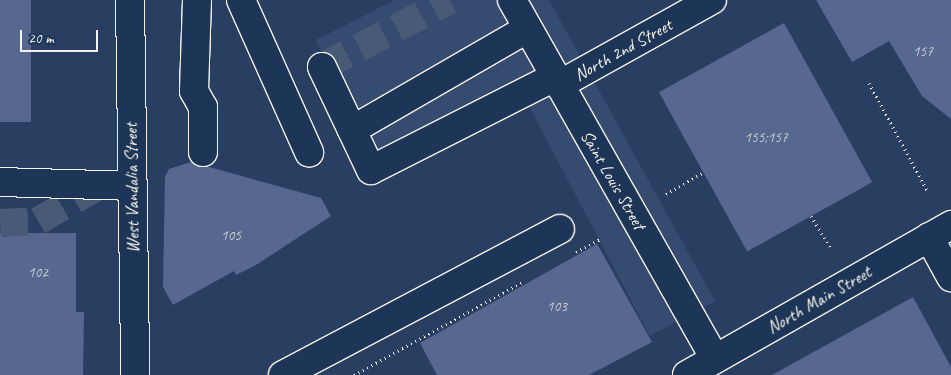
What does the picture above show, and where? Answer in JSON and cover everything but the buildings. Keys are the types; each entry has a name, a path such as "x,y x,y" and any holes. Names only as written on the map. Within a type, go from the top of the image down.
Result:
{"main road":[{"name":"West Vandalia Street","path":"130,0 134,375"},
{"path":"197,0 194,91 203,107 203,152"},
{"path":"241,0 309,152"},
{"name":"Saint Louis Street","path":"512,0 715,359"},
{"name":"North 2nd Street","path":"352,130 371,170 557,81 712,0"},
{"path":"322,67 352,130 528,29"},
{"path":"0,182 132,186"},
{"path":"283,375 560,229"},
{"path":"940,231 951,277"},
{"name":"North Main Street","path":"687,375 940,231"}],"path":[{"path":"869,83 928,192"},
{"path":"666,194 704,172"},
{"path":"811,216 831,248"},
{"path":"568,257 602,238"},
{"path":"354,375 534,276"}],"shaded area":[{"path":"395,0 549,0 715,301 650,336 524,97 379,172 316,40"}],"tunnel":[{"path":"322,67 450,0"},
{"path":"0,223 38,221 100,185"}]}
